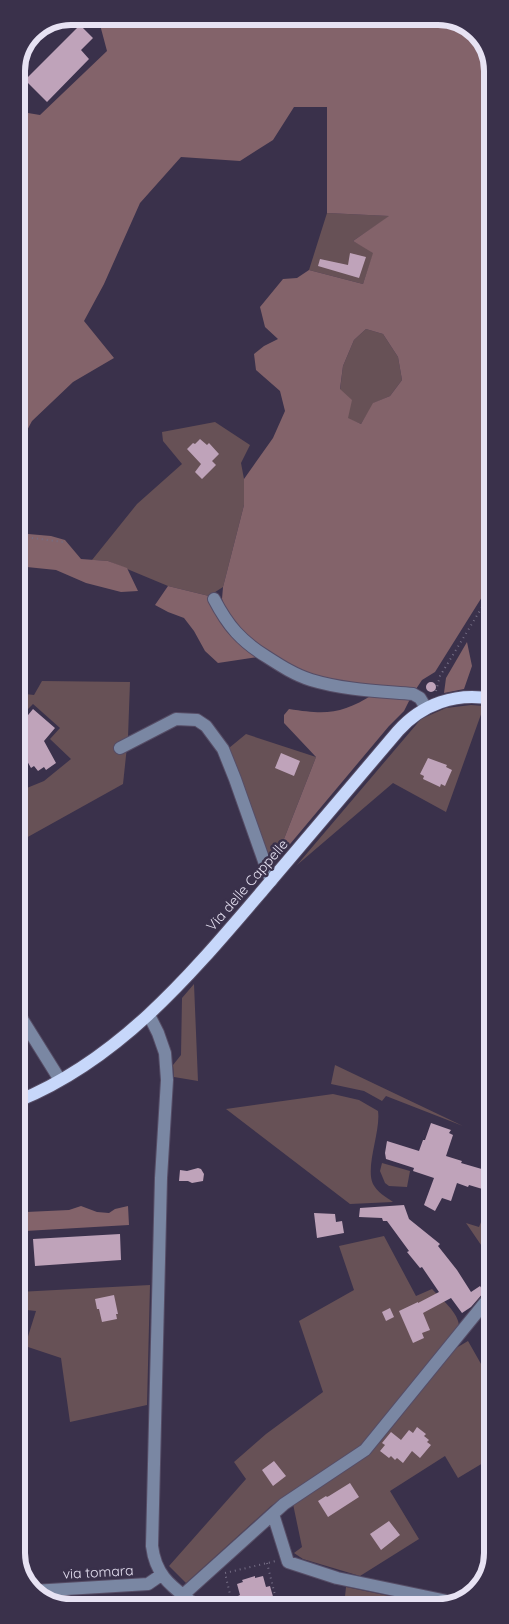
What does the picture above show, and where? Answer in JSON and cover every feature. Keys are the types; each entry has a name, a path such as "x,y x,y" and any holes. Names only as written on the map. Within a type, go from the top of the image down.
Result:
{"main road":[{"name":"Via delle Cappelle","path":"25,1098 60,1080 101,1055 149,1015 194,969 423,703 464,697 484,699"}],"street":[{"path":"214,599 233,631 250,646 294,673 310,680 342,687 413,694 423,703"},
{"path":"120,748 176,719 197,720 206,726 223,749 271,881"},
{"path":"149,1015 165,1053 167,1080 161,1178 152,1537 154,1557 161,1575 188,1599"},
{"path":"25,1024 60,1080"},
{"path":"183,1595 292,1498 366,1450 484,1304"},
{"path":"273,1514 288,1562 337,1578 438,1599"},
{"name":"via tomara","path":"43,1590 148,1584 161,1575"}],"path":[{"path":"25,537 63,542"},
{"path":"423,703 426,693 433,694 436,692 440,676 484,604"},
{"path":"231,1599 225,1573 278,1561 288,1562"},
{"path":"267,1563 276,1599"}],"shaded area":[{"path":"100,25 441,25 461,31 473,41 481,53 484,65 484,594 435,672 422,680 414,692 339,683 287,665 244,635 227,612 222,599 223,587 244,505 244,479 273,438 285,411 280,391 256,370 254,354 278,339 265,327 260,307 283,279 297,278 309,270 363,284 373,253 353,241 389,216 327,213 327,107 294,107 273,140 240,161 181,157 140,203 104,284 84,321 114,358 73,382 32,421 25,434 25,112 40,115 107,51","holes":["366,329 383,334 398,357 402,380 390,396 373,403 361,424 348,418 352,400 340,389 343,366 354,340"]},
{"path":"327,213 390,216 353,241 374,252 363,284 309,270"},
{"path":"366,329 383,334 398,357 402,380 390,396 374,403 361,424 348,419 340,390 343,366 354,340"},
{"path":"215,422 250,445 241,463 244,479 244,505 223,587 209,596 168,586 108,561 92,560 137,504 182,464 163,441 162,432"},
{"path":"25,534 51,536 65,540 81,559 108,561 127,568 138,591 121,592 86,583 56,570 25,567"},
{"path":"168,586 209,596 217,616 227,632 258,657 218,663 205,651 184,618 155,605"},
{"path":"467,642 472,666 464,689 444,693 446,678"},
{"path":"42,681 130,682 128,737 123,784 25,839 25,789 44,781 71,759 50,739 60,728 33,704 25,711 25,694 34,695"},
{"path":"374,694 411,697 404,711 389,726 275,862 316,757 284,723 284,715 289,709 324,712 343,709 353,706"},
{"path":"471,705 484,706 446,812 393,783 297,865 421,719 446,708"},
{"path":"246,734 316,757 275,862 270,858 229,748"},
{"path":"194,984 198,1081 174,1077 173,1065 181,1055 182,998"},
{"path":"335,1065 463,1126 386,1096 382,1101 364,1091 331,1084"},
{"path":"333,1094 359,1100 378,1111 371,1177 377,1189 393,1202 350,1204 226,1109"},
{"path":"382,1163 410,1171 407,1187 389,1186 385,1183 380,1171"},
{"path":"81,1206 97,1212 109,1213 115,1209 128,1206 129,1225 25,1231 26,1212 69,1210"},
{"path":"484,1215 484,1249 466,1223 479,1227"},
{"path":"384,1236 416,1296 432,1289 454,1312 459,1323 459,1329 362,1447 316,1475 271,1506 186,1583 169,1566 246,1479 234,1462 266,1434 323,1392 299,1321 354,1290 339,1246"},
{"path":"150,1285 147,1405 70,1422 61,1358 25,1346 36,1311 25,1310 25,1292"},
{"path":"468,1341 484,1369 484,1462 458,1478 445,1456 390,1491 419,1539 360,1576 303,1559 294,1553 302,1547 293,1504 373,1449 451,1351"},
{"path":"346,1587 403,1599 345,1599"}],"building":[{"path":"80,25 93,38 81,50 89,59 47,102 25,80"},
{"path":"350,253 366,257 359,278 318,266 320,259 348,265"},
{"path":"200,439 207,445 209,443 219,454 212,461 216,465 202,479 195,472 201,464 187,449"},
{"path":"429,682 433,682 436,687 435,691 429,692 426,689 426,685"},
{"path":"33,709 55,728 44,741 56,763 46,770 44,767 38,771 34,766 31,768 25,757 25,719"},
{"path":"281,753 300,761 294,776 275,768"},
{"path":"428,758 447,765 446,767 452,770 445,786 441,784 440,787 423,779 424,776 420,774"},
{"path":"431,1123 451,1130 449,1133 453,1135 446,1156 462,1161 461,1163 484,1170 484,1190 457,1183 451,1201 442,1198 435,1211 424,1205 434,1178 413,1171 414,1168 386,1159 385,1153 387,1141 419,1151 423,1140 425,1140"},
{"path":"198,1168 204,1174 203,1181 192,1183 179,1181 180,1170 187,1171"},
{"path":"404,1205 409,1219 440,1244 438,1246 471,1292 480,1286 484,1292 471,1307 462,1313 451,1298 423,1313 430,1330 422,1333 424,1338 413,1343 399,1311 439,1292 422,1267 420,1268 407,1252 409,1251 387,1221 383,1221 382,1218 359,1217 360,1208"},
{"path":"314,1213 335,1214 336,1222 342,1221 344,1233 317,1238"},
{"path":"120,1234 121,1260 35,1266 33,1239"},
{"path":"114,1295 118,1314 116,1314 117,1319 102,1322 95,1299"},
{"path":"390,1308 394,1317 386,1321 382,1312"},
{"path":"417,1427 426,1434 424,1436 431,1445 420,1458 412,1451 403,1463 397,1458 395,1460 391,1456 389,1458 380,1451 385,1445 382,1443 391,1432 401,1440 409,1430 413,1433"},
{"path":"274,1461 286,1476 273,1486 262,1470"},
{"path":"350,1483 359,1497 328,1517 318,1501"},
{"path":"389,1521 400,1535 381,1550 370,1534"},
{"path":"263,1576 266,1587 270,1586 274,1599 237,1599 236,1597 240,1595 237,1584 243,1582 242,1580"}]}
